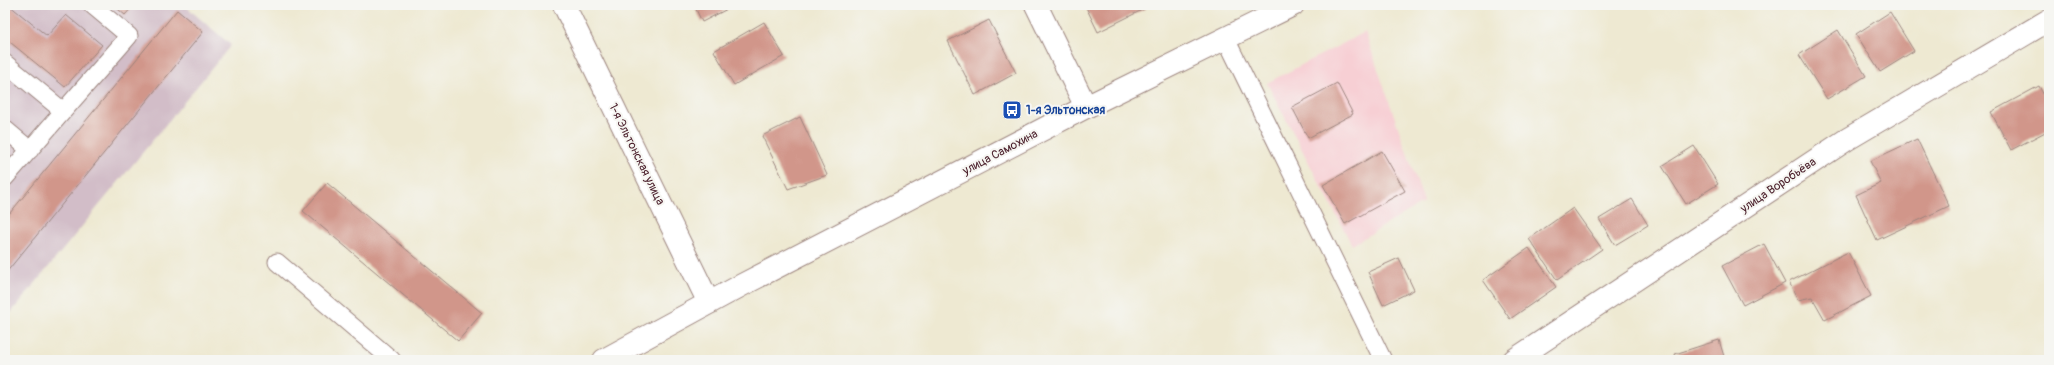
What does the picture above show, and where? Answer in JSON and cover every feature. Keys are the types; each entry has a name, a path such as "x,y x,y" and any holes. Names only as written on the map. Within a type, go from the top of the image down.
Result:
{"street":[{"name":"1-я Эльтонская улица","path":"564,5 709,303"},
{"path":"1036,5 1086,107"},
{"name":"улица Самохина","path":"604,360 709,303 1086,107 1293,5"},
{"name":"улица Воробьёва","path":"1514,360 1846,140 2049,20"}],"lane":[{"path":"5,178 129,36 92,5"},
{"path":"1226,39 1383,360"},
{"path":"5,63 63,111"},
{"path":"5,129 30,150"},
{"path":"277,262 392,360"}],"shaded area":[{"path":"5,5 184,5 231,45 5,320"},
{"path":"1365,32 1424,202 1352,245 1267,83"}],"building":[{"path":"5,5 9,5 47,36 66,15 102,45 65,87 5,38"},
{"path":"113,5 134,5 125,15"},
{"path":"694,5 735,5 702,22"},
{"path":"1085,5 1145,5 1146,8 1098,32"},
{"path":"177,10 203,32 5,274 5,219"},
{"path":"1890,12 1914,51 1880,72 1856,34"},
{"path":"989,20 1016,73 975,95 948,41"},
{"path":"764,22 784,56 734,85 714,51"},
{"path":"1838,30 1866,76 1827,99 1799,55"},
{"path":"1337,83 1353,114 1308,138 1292,107"},
{"path":"2039,86 2049,105 2049,130 2011,150 1991,112"},
{"path":"800,117 827,175 788,189 762,136"},
{"path":"1917,139 1949,206 1877,240 1856,195 1881,183 1870,161"},
{"path":"1694,146 1718,184 1686,204 1662,166"},
{"path":"1382,151 1405,191 1345,224 1323,185"},
{"path":"327,183 482,313 458,341 303,211"},
{"path":"1632,199 1648,225 1615,245 1599,219"},
{"path":"1573,208 1602,249 1557,280 1529,239"},
{"path":"1764,244 1785,283 1743,305 1722,266"},
{"path":"1529,248 1556,287 1510,319 1483,280"},
{"path":"1848,252 1871,296 1825,320 1812,297 1798,300 1789,282"},
{"path":"1399,258 1414,290 1383,305 1368,272"},
{"path":"1719,340 1725,360 1677,360 1675,354"}],"place":[{"name":"1-я Эльтонская","path":"1012,110"}]}
